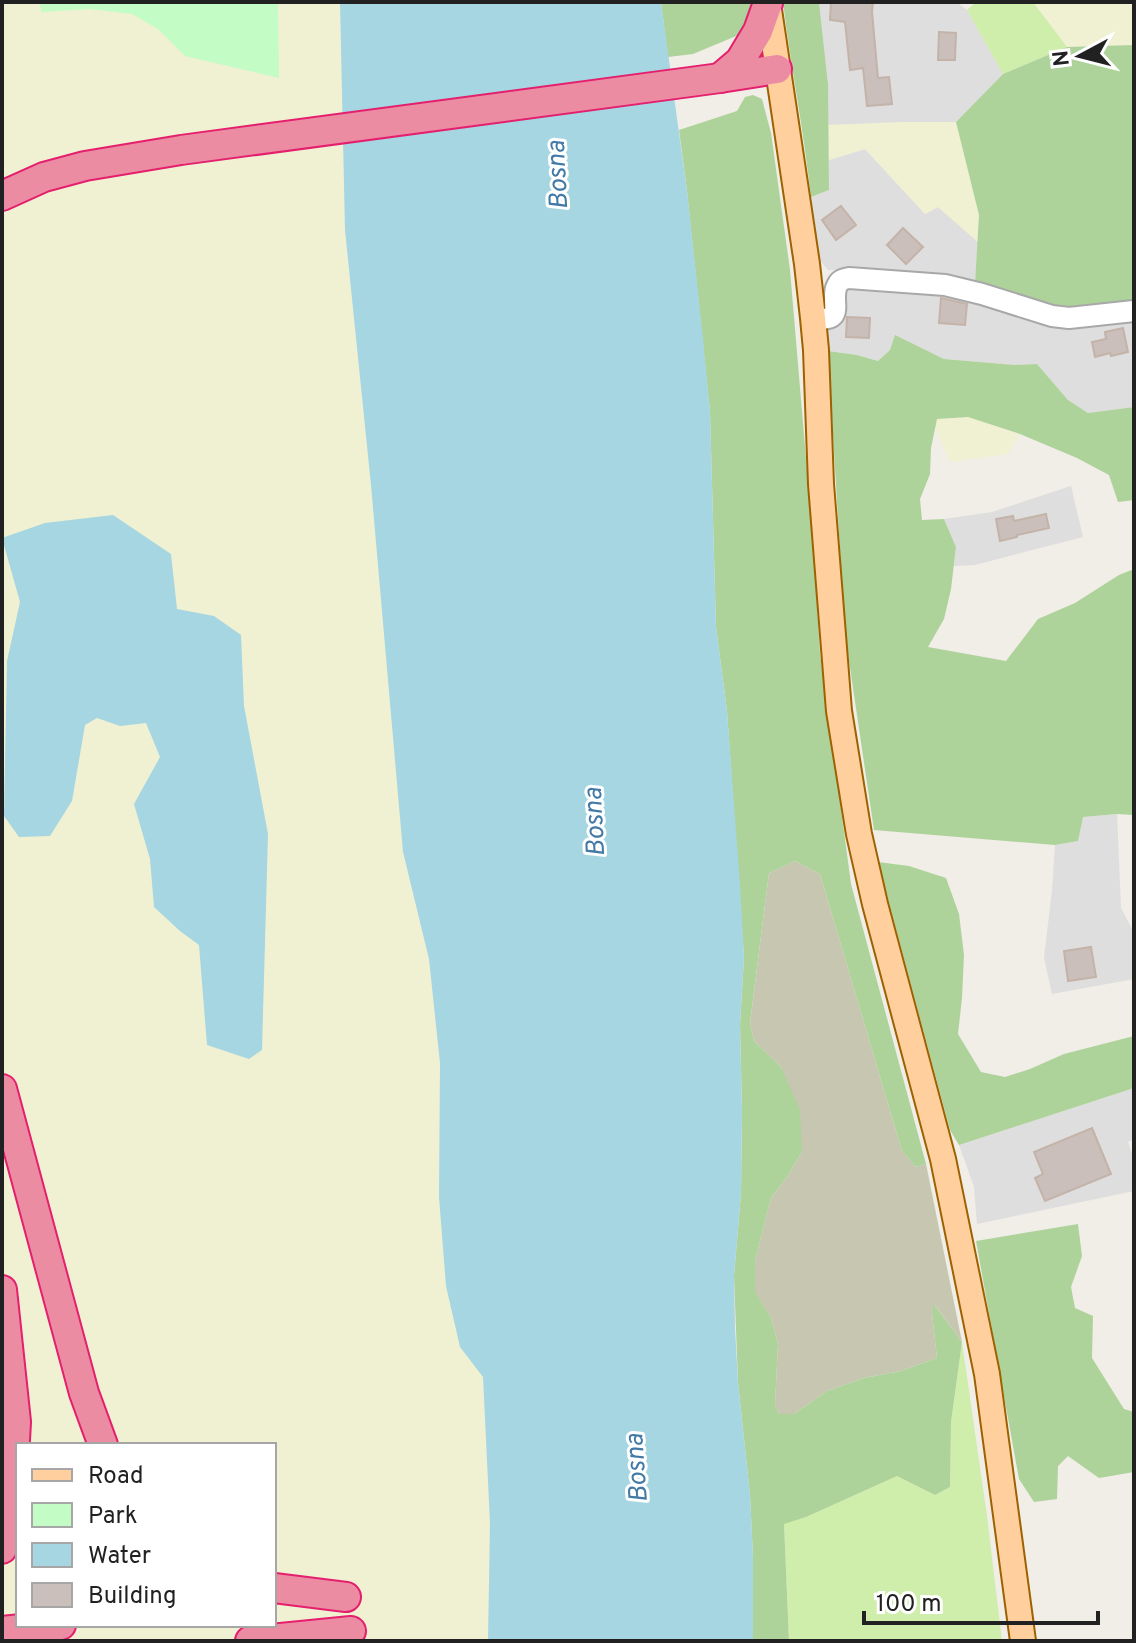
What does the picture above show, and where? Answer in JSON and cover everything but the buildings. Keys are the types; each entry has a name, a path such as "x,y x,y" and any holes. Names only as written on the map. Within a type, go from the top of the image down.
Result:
{"highway":[{"path":"720,78 740,61 758,31 768,2"},
{"path":"2,196 44,177 85,166 181,150 777,69"},
{"path":"2,1089 84,1393 102,1443"},
{"path":"2,1290 16,1422 13,1475 2,1549"},
{"path":"276,1588 346,1597 276,1604"},
{"path":"2,1631 41,1627"},
{"path":"250,1641 342,1636"}],"main road":[{"path":"768,2 813,318 822,499 839,711 859,834 943,1159 987,1374 1023,1641"}],"street":[{"path":"813,318 827,319 833,315 837,309 836,287 840,281 849,278 945,285 1052,316 1069,318 1134,311"}],"shaded area":[{"path":"2,2 340,2 345,230 418,915 429,959 440,1063 439,1197 460,1347 483,1376 490,1523 488,1641 2,1641"},
{"path":"819,2 956,2 967,10 1003,74 956,122 828,125 828,84"},
{"path":"1033,2 1134,2 1134,45 1067,47"},
{"path":"956,122 979,215 978,242 938,207 925,214 865,149 829,160 828,125"},
{"path":"865,149 925,214 938,207 978,242 975,284 880,269 828,270 818,258 811,197 829,190 829,160"},
{"path":"850,286 930,291 1011,313 1134,318 1134,407 1088,413 1068,400 1037,364 944,359 896,336 890,350 878,361 828,351 825,329 839,317"},
{"path":"968,417 1020,434 1008,454 950,462 935,427 937,419"},
{"path":"1071,486 1083,537 975,565 954,566 956,547 944,519 992,512"},
{"path":"1117,814 1121,908 1134,933 1134,979 1052,994 1044,958 1055,845 1078,841 1082,817"},
{"path":"795,861 820,874 902,1151 916,1167 926,1164 962,1342 935,1305 932,1314 937,1358 827,1391 794,1414 779,1414 775,1404 778,1344 771,1318 754,1292 755,1261 771,1198 802,1152 781,1067 754,1041 750,1023 769,873"},
{"path":"1134,1088 1134,1139 1128,1142 1134,1159 1134,1191 977,1224 974,1187 959,1145"}],"green space":[{"path":"40,2 278,2 279,78 185,56 158,29 132,14 89,9 41,12"},
{"path":"661,2 751,2 753,29 693,54 668,57"},
{"path":"783,2 819,2 828,84 829,190 811,197 805,148"},
{"path":"976,2 1033,2 1067,47 1003,74 967,10"},
{"path":"1134,45 1134,305 1072,310 975,284 979,215 956,122 1003,74 1067,47"},
{"path":"753,95 762,99 771,133 790,270 820,653 851,884 926,1164 916,1167 902,1151 820,874 795,861 769,873 750,1023 754,1041 781,1067 800,1110 802,1152 771,1198 755,1261 755,1292 771,1318 778,1344 775,1404 779,1414 794,1414 827,1391 937,1358 932,1314 934,1304 962,1342 951,1422 950,1487 935,1495 897,1476 784,1524 789,1641 753,1641 750,1495 738,1383 734,1276 741,1193 740,1025 744,957 727,711 716,627 710,412 679,130 737,111 745,97"},
{"path":"895,335 944,359 1037,364 1068,400 1088,413 1134,407 1134,500 1118,502 1109,475 1077,458 968,417 937,419 930,474 920,499 922,520 944,519 956,547 944,619 928,647 1006,661 1038,619 1075,603 1134,569 1134,815 1083,817 1078,841 1055,845 874,830 845,634 828,351 878,361 890,350"},
{"path":"878,862 909,866 946,878 959,914 964,955 958,1034 981,1072 1005,1077 1064,1054 1134,1036 1134,1088 959,1145 950,1130"},
{"path":"1078,1224 1082,1256 1071,1287 1075,1308 1093,1316 1092,1358 1124,1409 1134,1412 1134,1472 1099,1478 1068,1456 1058,1466 1057,1499 1034,1502 1019,1479 976,1241"},
{"path":"962,1342 1002,1641 789,1641 784,1523 806,1517 897,1476 935,1495 950,1487 951,1423"}],"water":[{"name":"Bosna","path":"340,2 661,2 687,191 710,412 716,627 727,711 740,884 744,957 740,1025 741,1193 734,1276 738,1383 750,1495 753,1641 488,1641 490,1523 483,1377 460,1347 446,1286 439,1197 440,1063 429,959 403,852 345,230"},
{"path":"113,515 171,554 177,609 214,616 241,635 244,706 268,834 262,1050 249,1059 207,1045 199,945 154,907 150,859 134,804 160,757 146,723 120,726 97,718 85,725 72,801 50,836 19,837 4,816 7,661 20,602 2,538 45,523"}]}
